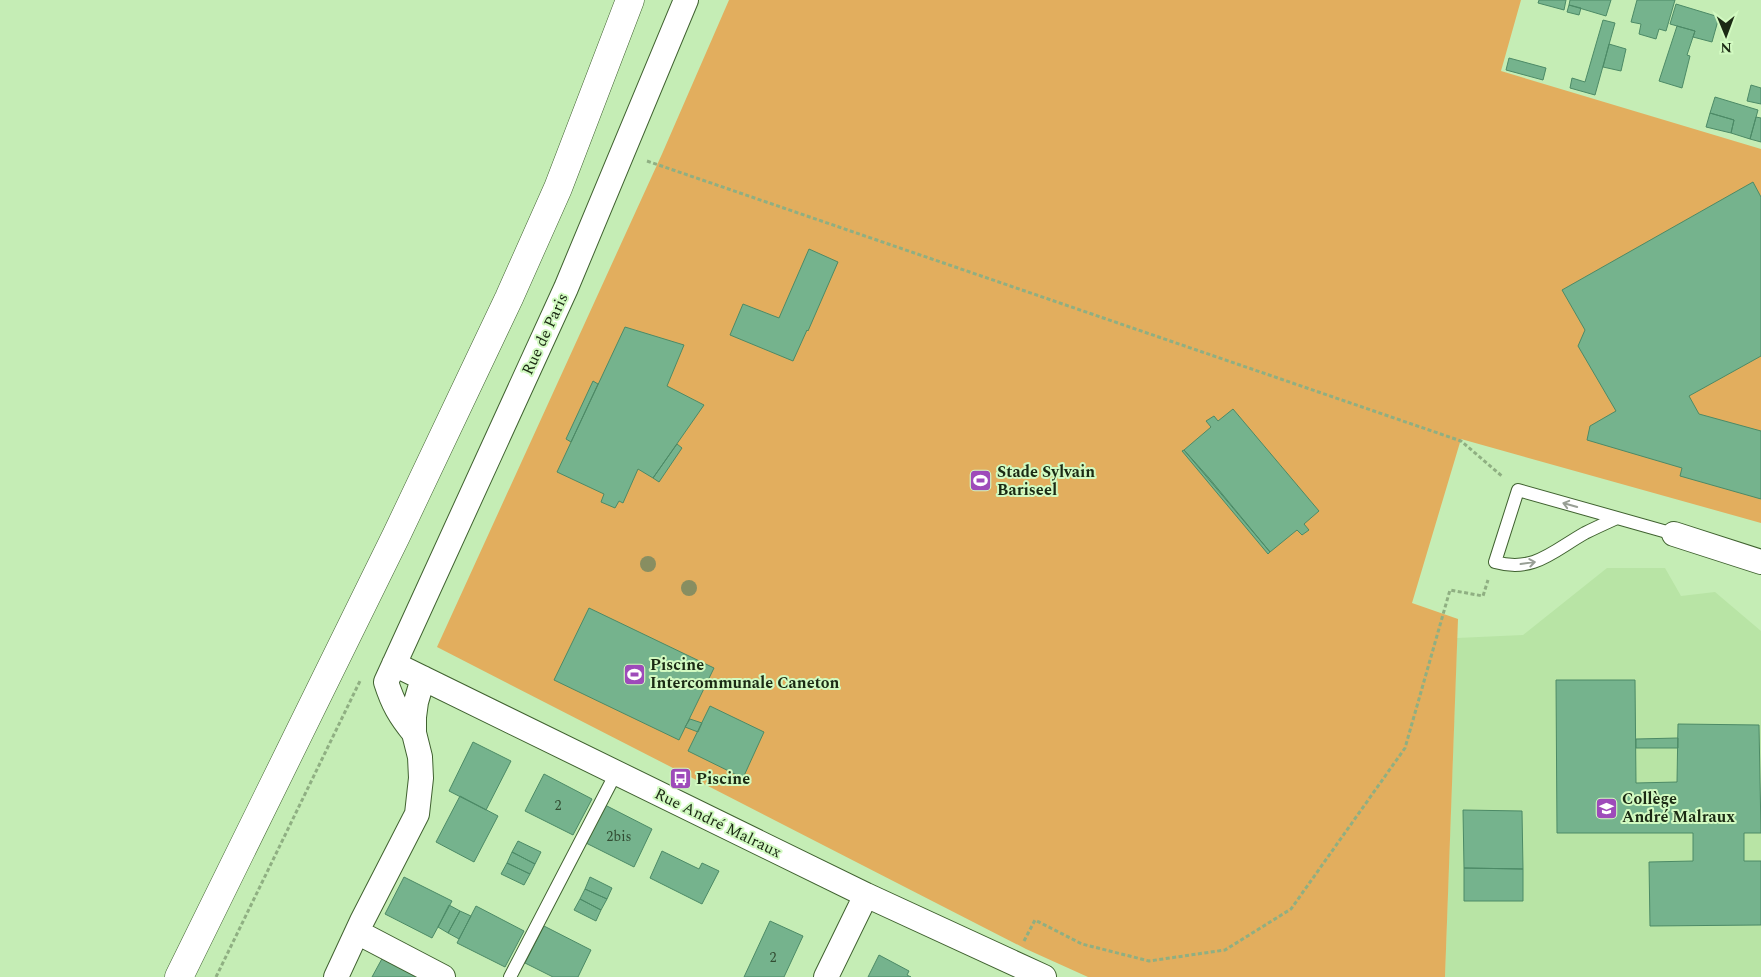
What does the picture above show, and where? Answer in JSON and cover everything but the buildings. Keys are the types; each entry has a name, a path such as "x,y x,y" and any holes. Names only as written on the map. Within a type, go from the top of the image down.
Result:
{"main road":[{"path":"179,977 396,536 509,298 558,188 630,0"}],"street":[{"name":"Rue de Paris","path":"390,673 566,288 686,0"},
{"path":"1674,534 1761,562"},
{"name":"Rue André Malraux","path":"390,673 423,678 866,895 1013,961 1044,977"},
{"path":"390,673 392,701 400,717 414,733"},
{"path":"336,977 417,814 421,778 420,757 414,733 416,702 423,678"},
{"path":"826,977 866,895"},
{"path":"357,932 443,977"}],"lane":[{"path":"1617,518 1584,534 1540,561 1508,566 1495,562 1518,490 1674,534"},
{"path":"510,977 616,773"}],"path":[{"path":"622,153 1461,441 1518,490"},
{"path":"1013,961 1035,920 1082,944 1149,961 1225,950 1291,909 1405,748 1450,590 1483,596 1495,562"},
{"path":"216,977 363,674"}],"shaded area":[{"name":"Stade Sylvain Bariseel","path":"729,0 1521,0 1501,71 1761,149 1761,523 1461,439 1412,603 1458,619 1445,977 1088,977 1026,949 437,647 662,154"},
{"name":"Collège André Malraux","path":"1607,568 1665,568 1681,596 1715,592 1761,631 1761,977 1445,977 1457,638 1523,635"}],"place":[{"name":"Stade Sylvain Bariseel","path":"981,481"},
{"name":"Piscine Intercommunale Caneton","path":"634,674"},
{"name":"Piscine","path":"680,779"},
{"name":"Collège André Malraux","path":"1606,808"}]}
